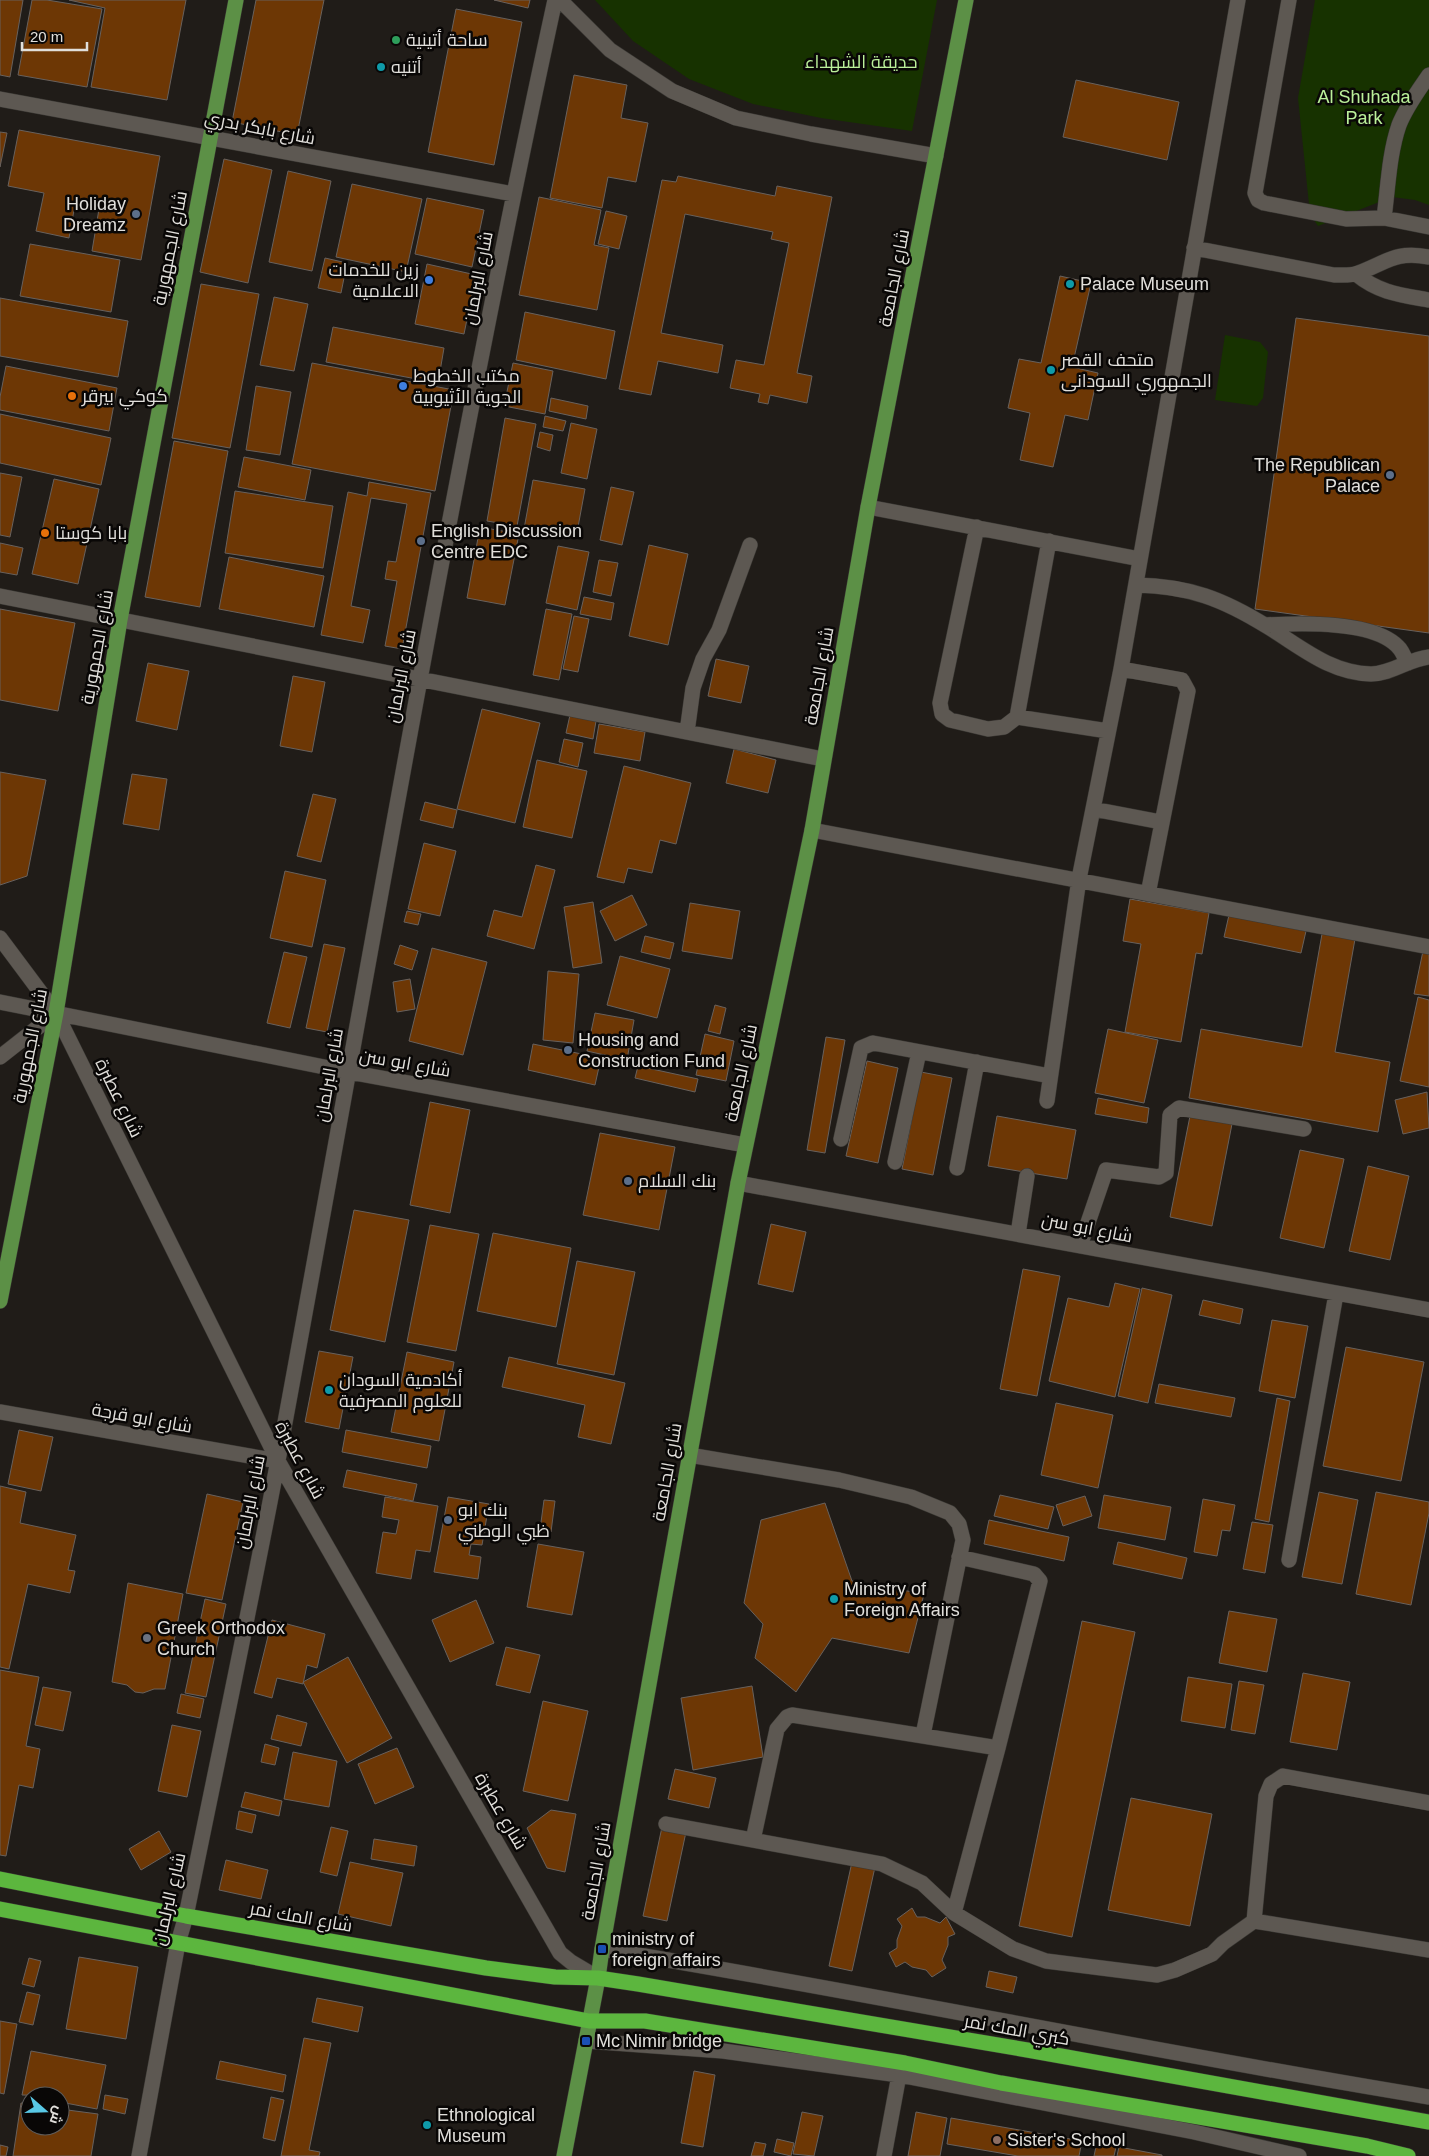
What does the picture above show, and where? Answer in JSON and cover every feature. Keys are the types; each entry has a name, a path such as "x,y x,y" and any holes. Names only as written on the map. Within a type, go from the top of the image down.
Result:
{"highway":[{"name":"شارع المك نمر","path":"0,1879 186,1916 486,1968 555,1977 598,1978"},
{"path":"0,1909 589,2021 645,2021 906,2063 1001,2083 1367,2146 1408,2156"},
{"name":"كبري المك نمر","path":"598,1978 1033,2051 1429,2122"}],"main road":[{"name":"شارع الجمهورية","path":"0,1301 56,1013 120,620 236,0"},
{"name":"شارع الجامعة","path":"564,2156 598,1978 745,1145 812,830 868,508 966,0"}],"street":[{"name":"شارع البرلمان","path":"139,2156 178,1943 186,1916 278,1461 419,679 513,194 555,0"},
{"path":"560,0 610,50 672,91 736,118 811,134 936,156"},
{"path":"1047,1101 1079,879 1121,669 1238,0"},
{"path":"1289,0 1255,193 1258,200 1264,203 1346,219 1384,218 1429,227"},
{"path":"1384,218 1399,125 1429,75"},
{"name":"شارع بابكر بدري","path":"0,100 513,194"},
{"path":"1194,248 1334,275 1356,274 1394,256 1412,254 1429,257"},
{"path":"1356,274 1371,286 1388,292 1429,300"},
{"path":"868,508 1140,559"},
{"path":"977,527 940,703 942,714 950,720 988,729 1004,727 1018,717 1108,731"},
{"path":"1018,717 1049,541"},
{"path":"687,732 698,673 719,630 750,545"},
{"path":"1136,585 1167,585 1205,595 1225,603 1265,625 1314,658 1345,670 1372,674 1429,657"},
{"path":"0,596 823,759"},
{"path":"1265,625 1328,623 1376,634 1400,649 1408,663"},
{"path":"1121,669 1182,680 1188,691 1148,894"},
{"path":"1093,809 1161,822"},
{"path":"812,830 1079,879 1429,948"},
{"name":"شارع عطبرة","path":"0,938 56,1013 278,1461 560,1952 570,1962 598,1978"},
{"name":"شارع ابو سن","path":"0,1002 349,1072 745,1145"},
{"path":"0,1057 56,1013"},
{"path":"841,1138 861,1048 873,1044 1050,1076"},
{"path":"895,1162 919,1052"},
{"path":"957,1168 977,1062"},
{"path":"1080,1246 1106,1170 1159,1177 1166,1173 1170,1115 1179,1108 1304,1129"},
{"path":"1018,1234 1027,1176"},
{"name":"شارع ابو سن","path":"738,1183 1429,1310"},
{"path":"1289,1560 1336,1294"},
{"name":"شارع ابو قرجة","path":"0,1412 278,1461"},
{"path":"689,1455 839,1480 911,1498 950,1513 959,1524 963,1540 923,1735"},
{"path":"954,1913 1040,1581 1034,1574 959,1557"},
{"path":"753,1840 777,1729 786,1717 792,1715 998,1748"},
{"path":"1254,1922 1266,1796 1271,1784 1282,1776 1429,1803"},
{"path":"666,1824 882,1864 922,1883 954,1913 1013,1949 1046,1960 1157,1975 1175,1970 1212,1954 1223,1943 1254,1922 1429,1950"},
{"path":"602,1949 911,2002 1290,2074 1429,2097"},
{"path":"586,2041 723,2051 898,2075 1194,2132 1299,2156"},
{"path":"884,2156 898,2075"}],"green space":[{"name":"حديقة الشهداء","path":"595,0 937,0 912,131 821,118 753,104 689,79 633,41"},
{"name":"Al Shuhada Park","path":"1315,0 1429,0 1429,205 1415,200 1392,197 1318,226 1310,214 1298,98"},
{"path":"1225,335 1260,342 1268,352 1263,398 1257,406 1215,400"}],"building":[{"path":"0,0 23,0 10,77 0,75"},
{"path":"32,0 47,0 102,9 87,87 18,75"},
{"path":"69,0 186,0 167,100 91,87 105,8"},
{"path":"256,0 324,0 297,135 232,122"},
{"path":"494,0 530,0 528,8"},
{"path":"456,9 522,22 494,165 428,152"},
{"path":"574,75 627,85 621,118 648,123 636,182 608,177 602,208 550,198"},
{"path":"1076,80 1179,102 1167,160 1063,137"},
{"path":"19,130 160,156 141,260 92,251 100,203 76,199 69,238 36,231 44,193 8,186"},
{"path":"0,132 7,133 0,167"},
{"path":"224,159 272,170 248,283 200,272"},
{"path":"288,171 331,181 312,271 269,262"},
{"path":"678,176 775,196 777,186 832,197 797,373 812,376 807,403 770,395 768,404 758,402 760,394 730,388 736,360 764,365 789,243 771,239 773,232 685,214 661,333 723,345 718,373 658,361 651,395 619,389 662,180 676,182"},
{"path":"352,184 422,199 406,272 336,257"},
{"path":"539,197 601,210 594,245 609,248 597,310 519,295"},
{"path":"427,198 484,210 472,267 415,254"},
{"path":"606,211 627,216 619,249 598,244"},
{"path":"30,244 120,260 111,312 20,296"},
{"path":"325,258 347,263 341,293 318,288"},
{"path":"427,264 476,275 464,334 415,324"},
{"name":"متحف القصر الجمهوري السودانى","path":"1060,276 1091,283 1072,367 1098,373 1088,420 1065,415 1053,467 1020,460 1030,413 1008,408 1019,359 1041,363"},
{"path":"201,284 259,294 230,448 172,438"},
{"path":"274,297 308,304 294,371 260,365"},
{"path":"0,298 128,321 118,377 0,356"},
{"path":"525,312 615,331 606,379 516,360"},
{"path":"1296,318 1429,336 1429,633 1255,609"},
{"path":"333,327 444,348 438,383 326,362"},
{"path":"312,363 454,390 435,491 292,464"},
{"path":"513,363 553,371 545,414 504,406"},
{"path":"6,366 117,388 109,431 0,410 0,397"},
{"path":"256,386 291,392 280,455 246,450"},
{"path":"551,398 588,406 586,419 549,411"},
{"path":"0,414 111,438 101,485 0,463"},
{"path":"545,416 566,421 563,431 543,427"},
{"path":"505,418 536,424 517,526 487,521"},
{"path":"571,423 597,429 587,479 561,473"},
{"path":"540,432 553,435 550,451 537,447"},
{"path":"174,441 228,451 200,607 145,597"},
{"path":"244,457 311,470 305,500 238,487"},
{"path":"0,473 22,477 10,537 0,535"},
{"path":"54,479 99,489 78,584 32,574"},
{"path":"533,480 585,489 576,538 524,529"},
{"path":"369,482 431,493 402,649 385,646 397,581 385,579 388,561 396,562 407,504 371,498 351,606 370,610 363,643 321,635 348,492 367,496"},
{"path":"611,487 634,492 622,545 600,540"},
{"path":"235,491 333,506 323,568 225,553"},
{"path":"480,527 519,534 505,605 467,598"},
{"path":"0,543 23,548 17,575 0,572"},
{"path":"649,545 688,554 668,645 629,636"},
{"path":"558,546 589,552 577,610 546,603"},
{"path":"229,557 324,576 314,627 219,609"},
{"path":"599,560 618,563 611,596 593,592"},
{"path":"584,597 614,603 611,620 580,614"},
{"path":"0,609 75,623 58,711 0,700"},
{"path":"546,609 572,614 559,680 533,675"},
{"path":"574,616 589,619 578,672 563,669"},
{"path":"716,659 749,666 741,703 708,696"},
{"path":"148,663 189,671 177,730 136,721"},
{"path":"293,676 325,682 312,752 280,746"},
{"path":"482,709 540,723 515,823 457,809"},
{"path":"570,715 596,721 593,739 566,733"},
{"path":"599,724 645,732 640,761 594,753"},
{"path":"564,739 583,743 578,767 559,762"},
{"path":"734,749 776,760 768,793 726,783"},
{"path":"537,760 587,771 572,838 523,827"},
{"path":"624,766 691,783 676,844 660,840 652,873 628,868 624,883 597,877"},
{"path":"0,772 46,780 27,876 0,885"},
{"path":"132,774 167,779 159,830 123,824"},
{"path":"313,794 336,799 321,862 297,856"},
{"path":"425,802 457,810 453,828 420,820"},
{"path":"424,843 456,851 440,916 408,909"},
{"path":"536,865 555,870 534,949 487,936 494,910 522,917"},
{"path":"285,871 326,880 312,947 270,938"},
{"path":"632,895 647,925 615,941 600,911"},
{"path":"1130,899 1209,913 1202,954 1196,953 1181,1042 1125,1032 1141,944 1123,941"},
{"path":"593,902 602,963 573,968 564,907"},
{"path":"690,903 740,911 732,959 682,951"},
{"path":"407,911 421,914 418,925 404,922"},
{"path":"1229,915 1306,931 1301,953 1224,937"},
{"path":"1322,934 1355,939 1335,1052 1390,1062 1378,1132 1189,1098 1201,1029 1302,1047"},
{"path":"645,936 674,943 670,959 641,952"},
{"path":"324,944 345,948 327,1032 306,1028"},
{"path":"400,945 418,951 412,970 394,964"},
{"path":"432,948 487,962 463,1055 409,1041"},
{"path":"1423,951 1429,953 1429,996 1414,994"},
{"path":"284,952 307,957 290,1028 267,1023"},
{"path":"620,956 670,969 657,1018 607,1005"},
{"path":"548,971 579,974 573,1043 543,1040"},
{"path":"410,979 415,1009 397,1012 393,982"},
{"path":"1418,997 1429,1000 1429,1087 1400,1081"},
{"path":"715,1005 726,1008 720,1034 708,1031"},
{"path":"595,1013 634,1020 627,1060 587,1051"},
{"path":"1108,1029 1158,1040 1144,1103 1095,1093"},
{"path":"705,1034 734,1041 726,1081 696,1075"},
{"path":"826,1037 845,1040 825,1153 807,1150"},
{"path":"533,1044 601,1058 595,1085 528,1070"},
{"path":"867,1061 898,1068 878,1163 846,1156"},
{"path":"638,1066 698,1079 695,1092 635,1078"},
{"path":"921,1072 952,1078 933,1175 902,1169"},
{"path":"1427,1092 1429,1128 1403,1134 1395,1100"},
{"path":"1098,1098 1149,1108 1147,1123 1095,1114"},
{"path":"430,1102 470,1110 450,1213 410,1205"},
{"path":"997,1116 1076,1130 1067,1179 988,1166"},
{"path":"1190,1116 1232,1124 1212,1226 1170,1217"},
{"path":"600,1133 675,1147 659,1230 583,1215"},
{"path":"1300,1150 1344,1159 1324,1248 1280,1238"},
{"path":"1368,1166 1409,1176 1390,1260 1349,1251"},
{"path":"354,1210 409,1220 385,1342 330,1330"},
{"path":"771,1224 806,1232 793,1292 758,1284"},
{"path":"430,1225 479,1234 456,1351 407,1342"},
{"path":"493,1233 571,1248 556,1327 477,1311"},
{"path":"577,1261 635,1272 614,1375 557,1364"},
{"path":"1023,1269 1060,1276 1037,1396 1000,1389"},
{"path":"1115,1283 1140,1289 1115,1397 1049,1381 1068,1298 1109,1307"},
{"path":"1142,1288 1172,1295 1148,1403 1118,1396"},
{"path":"1203,1300 1243,1309 1240,1324 1199,1315"},
{"path":"1272,1320 1308,1326 1295,1398 1259,1391"},
{"path":"1346,1347 1424,1362 1401,1481 1323,1466"},
{"name":"أكادمية السودان للعلوم المصرفية","path":"319,1351 353,1357 339,1429 305,1422"},
{"path":"407,1352 454,1362 439,1441 391,1432"},
{"path":"509,1357 625,1383 611,1444 578,1437 585,1405 502,1387"},
{"path":"1159,1384 1235,1398 1231,1417 1155,1403"},
{"path":"1277,1398 1290,1401 1269,1522 1255,1519"},
{"path":"1056,1403 1113,1415 1098,1488 1041,1475"},
{"path":"19,1430 53,1437 41,1491 8,1484"},
{"path":"346,1430 431,1446 427,1468 342,1452"},
{"path":"347,1470 417,1484 413,1501 343,1487"},
{"path":"0,1486 26,1492 20,1523 76,1535 68,1570 75,1571 70,1593 28,1584 9,1669 0,1667"},
{"path":"1319,1492 1358,1500 1342,1584 1302,1577"},
{"path":"1376,1492 1429,1502 1429,1513 1411,1605 1356,1594"},
{"path":"207,1494 243,1502 222,1600 186,1593"},
{"path":"1000,1495 1054,1507 1048,1529 994,1516"},
{"path":"1104,1495 1171,1507 1165,1540 1098,1528"},
{"path":"1085,1496 1092,1516 1063,1526 1056,1505"},
{"path":"385,1497 438,1506 430,1552 416,1550 411,1579 376,1573 383,1532 396,1534 399,1520 382,1517"},
{"path":"448,1497 489,1504 482,1545 471,1544 469,1555 481,1557 478,1579 434,1572"},
{"path":"1203,1499 1235,1505 1230,1531 1222,1530 1217,1556 1194,1552"},
{"path":"544,1500 555,1501 551,1532 540,1530"},
{"name":"Ministry of Foreign Affairs","path":"825,1503 852,1581 924,1594 909,1653 832,1638 796,1692 755,1658 763,1624 744,1603 761,1520"},
{"path":"989,1520 1069,1537 1064,1561 984,1544"},
{"path":"1252,1522 1273,1525 1265,1573 1243,1569"},
{"path":"1118,1542 1187,1558 1182,1579 1113,1564"},
{"path":"538,1544 584,1552 572,1615 527,1607"},
{"name":"Greek Orthodox Church","path":"128,1583 183,1594 165,1689 154,1689 143,1693 135,1692 127,1685 112,1682"},
{"path":"205,1599 226,1604 206,1697 185,1693"},
{"path":"476,1600 494,1643 450,1662 432,1620"},
{"path":"1229,1611 1277,1619 1267,1672 1219,1663"},
{"path":"272,1620 325,1634 317,1668 307,1665 303,1684 277,1678 272,1698 254,1693"},
{"path":"1082,1621 1135,1632 1072,1937 1019,1926"},
{"path":"506,1647 540,1655 530,1693 496,1685"},
{"path":"348,1657 392,1738 347,1763 303,1682"},
{"path":"0,1670 39,1677 26,1746 40,1749 33,1788 19,1785 6,1856 0,1855"},
{"path":"1303,1673 1350,1682 1337,1750 1290,1742"},
{"path":"1188,1677 1232,1684 1225,1728 1181,1721"},
{"path":"1239,1681 1264,1685 1255,1734 1231,1730"},
{"path":"752,1686 763,1757 693,1770 681,1698"},
{"path":"43,1687 71,1692 63,1731 35,1725"},
{"path":"181,1694 204,1699 200,1718 177,1713"},
{"path":"543,1701 588,1711 568,1801 523,1791"},
{"path":"277,1715 307,1723 301,1746 271,1739"},
{"path":"172,1725 201,1731 187,1797 158,1791"},
{"path":"265,1744 279,1748 275,1765 261,1762"},
{"path":"397,1748 414,1787 375,1804 358,1764"},
{"path":"293,1752 337,1761 329,1807 284,1799"},
{"path":"675,1769 716,1778 709,1808 668,1799"},
{"path":"245,1792 282,1801 279,1816 241,1807"},
{"path":"1131,1798 1212,1814 1190,1926 1108,1910"},
{"path":"551,1810 576,1814 565,1872 547,1868 527,1828"},
{"path":"239,1811 256,1815 252,1833 236,1829"},
{"path":"331,1827 348,1831 337,1876 320,1872"},
{"path":"662,1827 686,1832 667,1921 643,1916"},
{"path":"159,1831 171,1852 141,1870 129,1849"},
{"path":"374,1839 417,1846 414,1866 371,1859"},
{"path":"226,1860 268,1870 261,1899 219,1890"},
{"path":"350,1862 403,1873 391,1926 338,1914"},
{"path":"852,1862 875,1867 852,1971 829,1966"},
{"path":"912,1908 917,1917 925,1917 940,1923 946,1917 955,1934 948,1937 948,1945 942,1960 946,1968 932,1977 926,1970 912,1967 905,1962 896,1967 889,1953 897,1948 897,1940 902,1926 897,1919"},
{"path":"79,1957 138,1967 126,2039 66,2029"},
{"path":"29,1958 41,1961 34,1987 22,1984"},
{"path":"989,1971 1017,1977 1013,1993 986,1987"},
{"path":"27,1992 40,1995 33,2025 19,2022"},
{"path":"317,1998 363,2007 358,2032 312,2022"},
{"path":"0,2021 17,2024 4,2094 0,2093"},
{"path":"304,2038 331,2043 309,2150 320,2152 319,2156 281,2156"},
{"path":"31,2051 106,2065 97,2109 70,2104 70,2086 24,2086"},
{"path":"220,2061 286,2075 283,2092 216,2079"},
{"path":"694,2071 715,2075 703,2147 681,2143"},
{"path":"105,2095 128,2099 125,2114 103,2109"},
{"path":"271,2097 284,2100 275,2141 263,2138"},
{"path":"20,2110 20,2136 70,2136 70,2110 98,2114 91,2156 13,2156"},
{"path":"802,2112 823,2116 814,2156 793,2154"},
{"path":"916,2112 947,2118 940,2156 908,2156"},
{"path":"951,2118 1082,2141 1079,2156 1018,2156 947,2144"},
{"path":"777,2139 794,2143 791,2156 774,2152"},
{"path":"755,2142 766,2144 763,2156 751,2156"},
{"path":"1097,2142 1116,2147 1114,2156 1094,2156"},
{"path":"0,2145 8,2147 6,2156 0,2156"},
{"path":"1119,2147 1162,2155 1162,2156 1117,2156"}],"place":[{"name":"ساحة أتينية","path":"396,40"},
{"name":"أتنيه","path":"381,67"},
{"name":"Holiday Dreamz","path":"136,214"},
{"name":"زين للخدمات الاعلامية","path":"429,280"},
{"name":"Palace Museum","path":"1070,284"},
{"name":"متحف القصر الجمهوري السودانى","path":"1051,370"},
{"name":"مكتب الخطوط الجوية الأثيوبية","path":"403,386"},
{"name":"كوكي بيرقر","path":"72,396"},
{"name":"The Republican Palace","path":"1390,475"},
{"name":"بابا كوستا","path":"45,533"},
{"name":"English Discussion Centre EDC","path":"421,541"},
{"name":"Housing and Construction Fund","path":"568,1050"},
{"name":"بنك السلام","path":"628,1181"},
{"name":"أكادمية السودان للعلوم المصرفية","path":"329,1390"},
{"name":"بنك ابو ظبي الوطني","path":"448,1520"},
{"name":"Ministry of Foreign Affairs","path":"834,1599"},
{"name":"Greek Orthodox Church","path":"147,1638"},
{"name":"ministry of foreign affairs","path":"602,1949"},
{"name":"Mc Nimir bridge","path":"586,2041"},
{"name":"Ethnological Museum","path":"427,2125"},
{"name":"Sister's School","path":"997,2140"}]}
